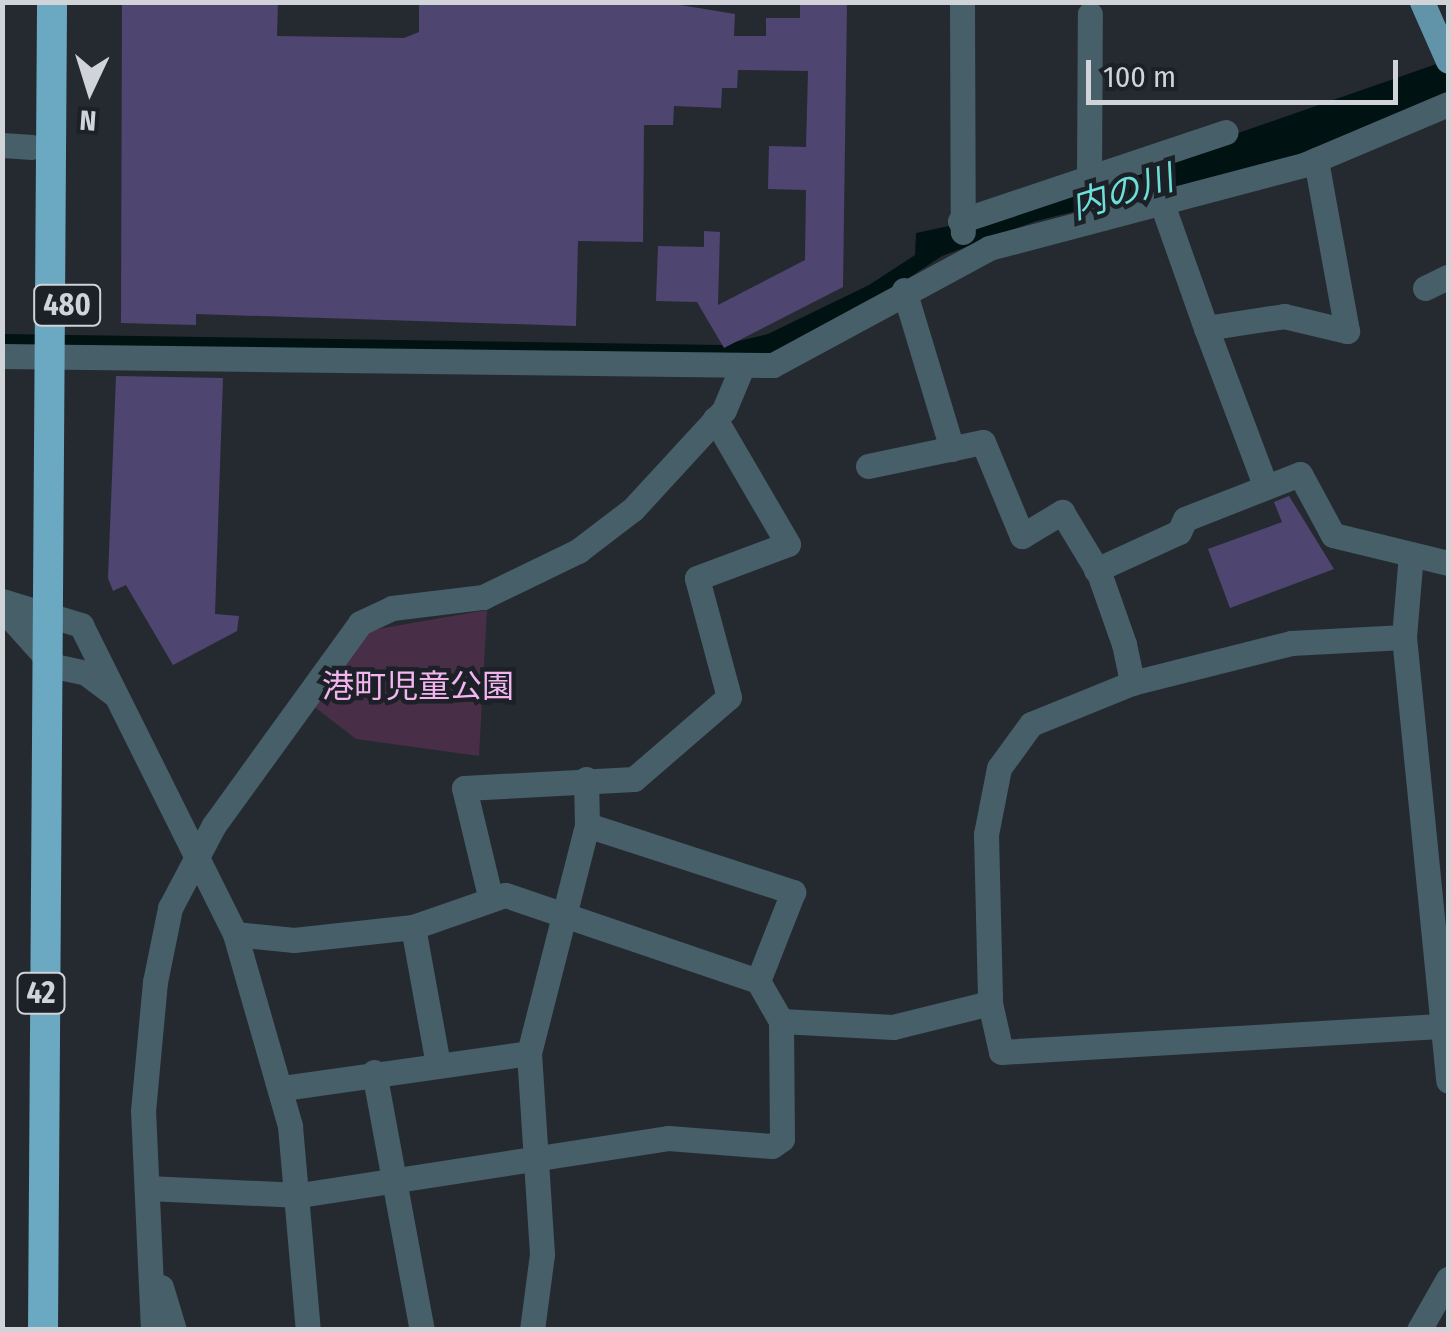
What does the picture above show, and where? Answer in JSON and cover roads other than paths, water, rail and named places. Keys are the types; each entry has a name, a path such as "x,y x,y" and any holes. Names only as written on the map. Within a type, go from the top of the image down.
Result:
{"highway":[{"name":"480","path":"32,2 17,146 38,356"},
{"name":"42","path":"43,1330 46,608 38,356 53,86 52,2"},
{"name":"480","path":"38,356 70,2"}],"main road":[{"path":"1422,2 1447,59"}],"street":[{"path":"962,2 960,222 971,253"},
{"path":"1089,180 1090,14"},
{"path":"38,356 742,367 801,358 904,290 971,253 1316,160 1448,104"},
{"path":"960,222 1226,132"},
{"path":"1206,328 1284,316 1347,331 1316,160"},
{"path":"1161,201 1264,482"},
{"path":"904,290 952,449"},
{"path":"154,1330 144,1077 158,960 170,908 199,852 360,623 392,608 484,597 578,550 634,509 715,420 742,367"},
{"path":"490,896 464,788 634,779 729,696 697,578 788,544 715,420"},
{"path":"868,466 983,442 1022,536 1062,512 1096,570 1132,683"},
{"path":"1096,570 1264,482 1300,474 1333,536 1448,563"},
{"path":"1411,554 1404,637 1448,1081"},
{"path":"2,604 46,608 81,624 199,852 235,934 282,1088 300,1195 308,1330"},
{"path":"2,604 44,656 95,678 123,706"},
{"path":"1404,637 1290,643 1132,683 1032,724 999,768 986,834 990,1004 1001,1052 1444,1026"},
{"path":"532,1330 542,1254 529,1052 560,918 588,825 586,780"},
{"path":"588,825 792,892 758,981"},
{"path":"147,1188 300,1195 534,1154 668,1138 772,1146 782,1139 786,1086 781,1021 758,981 490,896 413,927 294,940 235,934"},
{"path":"413,927 437,1059"},
{"path":"781,1021 893,1028 990,1004"},
{"path":"282,1088 437,1059 529,1052"},
{"path":"374,1072 422,1330"},
{"path":"151,1249 174,1330"},
{"path":"1419,1330 1448,1279"}],"water":[{"name":"内の川","path":"1448,60 1448,92 1307,154 1036,221 942,256 804,347 752,356 3,350 3,334 722,345 768,334 869,285 915,255 916,233 1005,214"}],"park label":[{"name":"港町児童公園","path":"418,686"}]}
